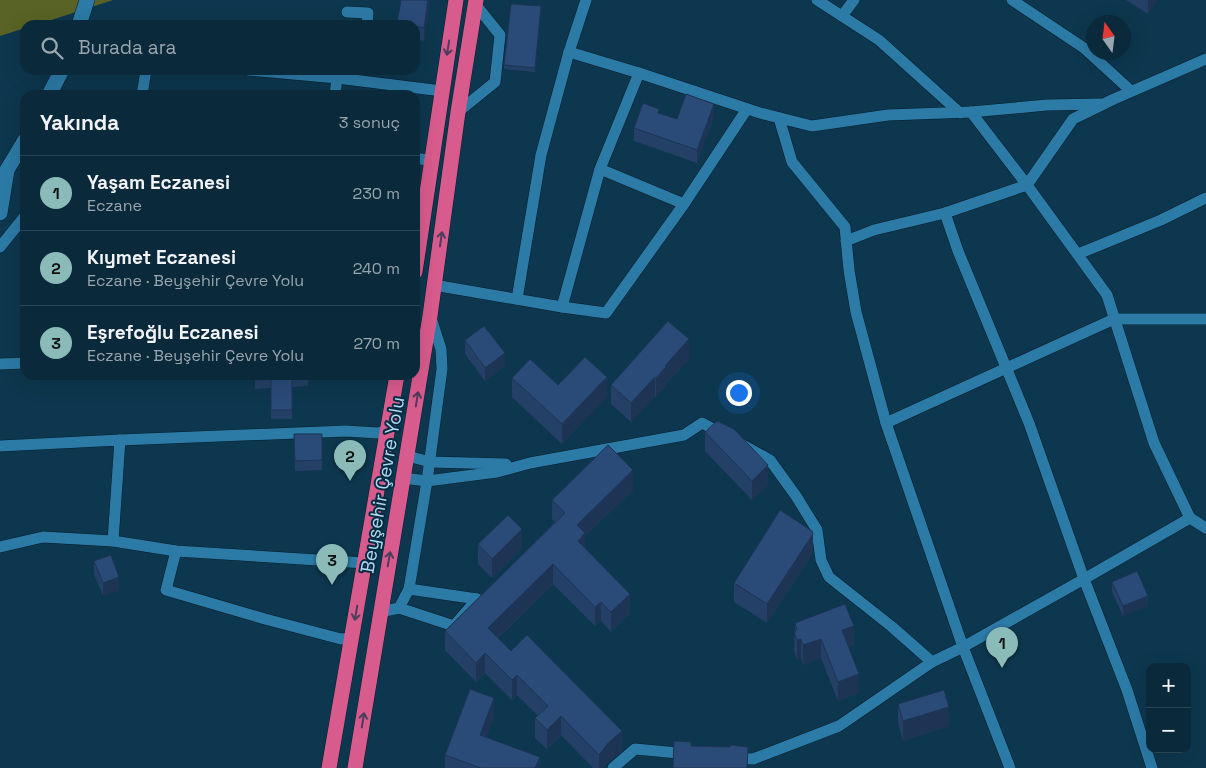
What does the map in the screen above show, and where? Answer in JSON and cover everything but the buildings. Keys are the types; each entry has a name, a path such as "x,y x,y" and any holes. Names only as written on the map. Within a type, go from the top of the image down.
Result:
{"highway":[{"path":"420,234 433,161 456,0"},
{"name":"Beyşehir Çevre Yolu","path":"420,380 458,112 476,2"},
{"name":"Beyşehir Çevre Yolu","path":"329,768 396,380"},
{"name":"Beyşehir Çevre Yolu","path":"356,767 380,612 420,380"}],"street":[{"path":"81,20 87,0"},
{"path":"517,299 541,155 569,52 586,0"},
{"path":"817,0 879,40 966,112 1027,184 1107,295 1154,443 1190,518 1206,528"},
{"path":"842,16 854,0"},
{"path":"1012,0 1084,48 1131,91"},
{"path":"458,112 496,82 500,35 476,2"},
{"path":"347,12 368,13 367,20"},
{"path":"569,52 747,109 812,126 888,115 966,112 1047,105 1104,104"},
{"path":"846,241 874,230 945,213 1027,184 1073,119 1131,91 1206,59"},
{"path":"562,307 600,169 639,73"},
{"path":"52,90 59,75"},
{"path":"143,90 145,75"},
{"path":"304,75 337,78 361,75 442,91"},
{"path":"336,90 337,78"},
{"path":"434,285 606,313 684,204 747,109"},
{"path":"779,118 792,162 845,227 849,270 856,312 886,423 964,647 1010,768"},
{"path":"0,213 6,170 20,148"},
{"path":"420,159 433,161"},
{"path":"600,169 684,204"},
{"path":"1078,254 1161,220 1206,198"},
{"path":"945,213 958,251 1029,423 1084,579 1127,690 1152,768"},
{"path":"0,247 20,222"},
{"path":"399,608 409,589 430,462 442,369 441,349 430,316"},
{"path":"886,423 1114,319 1206,319"},
{"path":"0,364 20,363"},
{"path":"403,478 427,481 497,472 530,463 684,435 702,423 770,460 817,530 821,560 829,577 891,626 932,662"},
{"path":"0,446 346,432 378,433 388,430"},
{"path":"113,541 120,440"},
{"path":"408,456 430,462 489,465 530,463"},
{"path":"724,757 754,759 839,726 932,662 964,647 1190,518"},
{"path":"0,547 43,537 113,541 176,551 364,563"},
{"path":"176,551 166,590 275,622 341,639 352,638"},
{"path":"380,612 399,608 454,626 477,599 409,589"},
{"path":"613,768 635,749 704,755"}],"green space":[{"path":"0,0 113,0 51,20 20,20 20,30 0,36"}],"place":[{"name":"Kıymet Eczanesi","path":"350,481"},
{"name":"Eşrefoğlu Eczanesi","path":"332,585"},
{"name":"Yaşam Eczanesi","path":"1002,668"}]}
